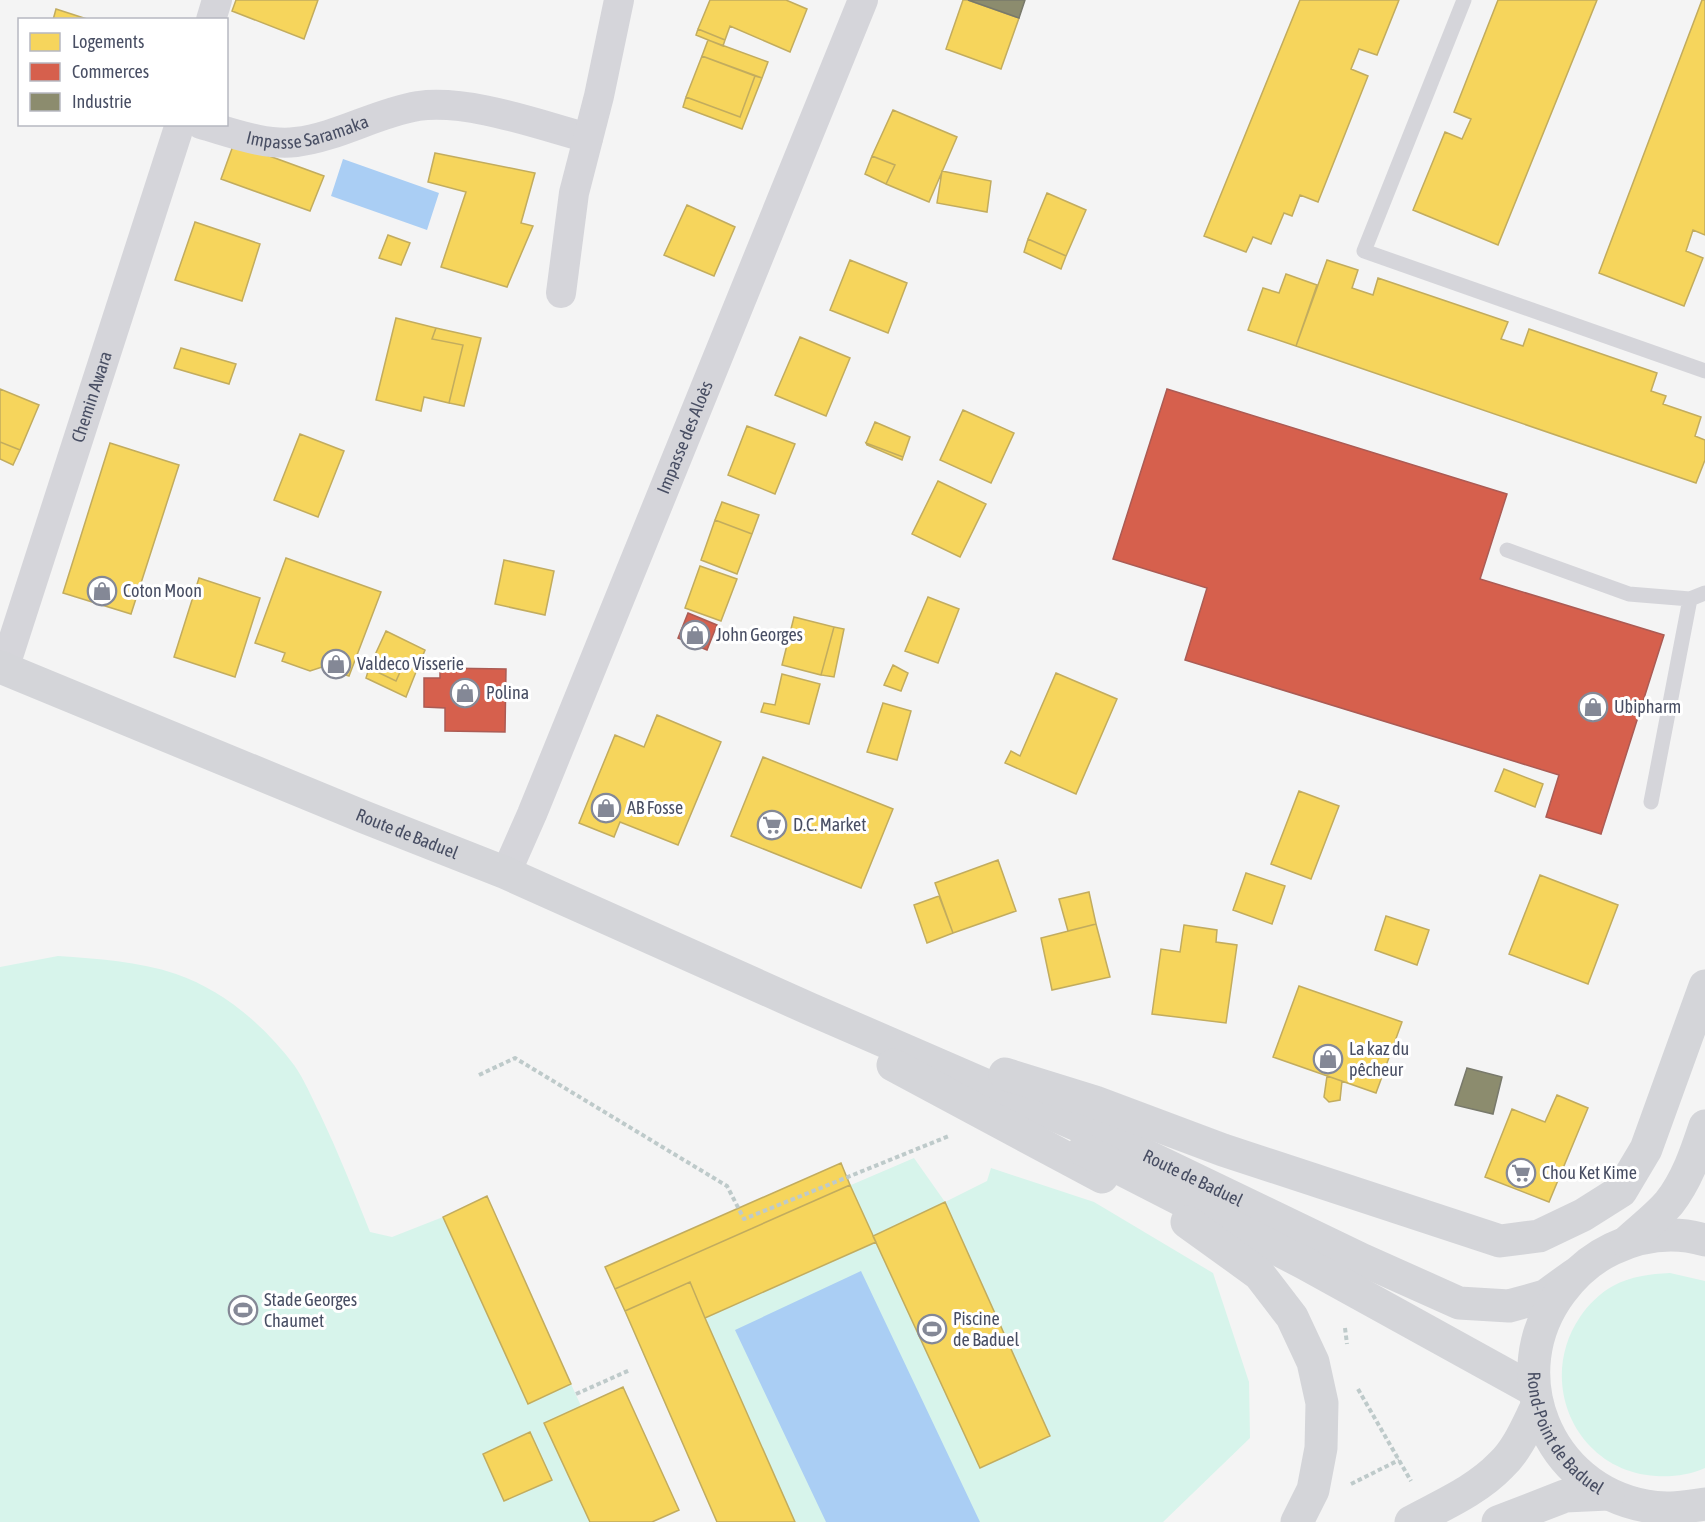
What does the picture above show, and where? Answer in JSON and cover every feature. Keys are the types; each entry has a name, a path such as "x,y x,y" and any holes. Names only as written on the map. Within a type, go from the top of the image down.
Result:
{"main road":[{"name":"Route de Baduel","path":"2,668 506,873 810,1010 1126,1146 1363,1260 1459,1303 1509,1306 1545,1296 1574,1275"},
{"path":"810,1010 1095,1102 1223,1150 1500,1241 1539,1236 1583,1215 1621,1191 1646,1149 1705,986"},
{"name":"Route de Baduel","path":"810,1010 1304,1263 1536,1398"},
{"path":"810,1010 903,1072 1185,1221 1259,1274 1292,1317 1313,1362 1322,1403 1321,1449 1312,1490 1297,1522"},
{"path":"1627,1242 1667,1204 1680,1187 1705,1126"},
{"name":"Rond-Point de Baduel","path":"1705,1240 1691,1236 1659,1235 1627,1242 1599,1255 1574,1275 1549,1308 1535,1348 1536,1398 1545,1428 1556,1448 1570,1466 1619,1505 1676,1508 1705,1504"},
{"path":"1411,1522 1474,1488 1502,1464 1520,1440 1536,1398"},
{"path":"1498,1522 1565,1496 1619,1505"}],"street":[{"path":"212,18 217,0"},
{"path":"561,292 574,193 619,0"},
{"name":"Impasse des Aloès","path":"506,873 863,0"},
{"name":"Impasse Saramaka","path":"209,126 268,141 294,143 325,136 417,106 440,105 512,117 588,138"},
{"name":"Chemin Awara","path":"2,668 179,126"}],"lane":[{"path":"1464,0 1364,251 1705,371"},
{"path":"1507,550 1629,594 1690,599 1705,592"},
{"path":"1651,802 1690,599"}],"path":[{"path":"479,1075 515,1059 727,1186 744,1219 955,1134"},
{"path":"1345,1325 1348,1346"},
{"path":"576,1394 630,1370"},
{"path":"1358,1388 1414,1486"},
{"path":"1349,1485 1399,1460"}],"green space":[{"name":"Stade Georges Chaumet","path":"58,956 147,966 176,974 210,989 256,1023 298,1070 333,1143 370,1232 392,1237 443,1217 528,1404 571,1384 581,1406 544,1423 590,1522 0,1522 0,967"},
{"name":"Piscine de Baduel","path":"914,1158 945,1202 987,1181 991,1168 1094,1202 1213,1273 1249,1382 1250,1438 1163,1522 717,1522 605,1267 841,1163 851,1185"},
{"path":"1670,1273 1705,1281 1705,1468 1681,1475 1656,1476 1628,1470 1604,1458 1585,1441 1572,1419 1564,1395 1562,1369 1567,1342 1580,1317 1599,1296 1627,1280"}],"water":[{"path":"343,159 439,193 427,230 331,196"},
{"path":"861,1271 980,1522 826,1522 735,1330"}],"building: Logements":[{"path":"236,0 318,0 304,39 232,11"},
{"path":"710,0 786,0 807,9 790,52 730,26 725,40 698,29"},
{"path":"963,0 1019,18 1001,69 946,49"},
{"path":"1300,0 1399,0 1377,55 1359,49 1351,69 1368,76 1318,202 1300,195 1292,216 1284,213 1271,244 1253,237 1246,252 1204,236"},
{"path":"1498,0 1597,0 1498,245 1413,210 1445,132 1462,139 1471,119 1454,112"},
{"path":"1702,0 1705,0 1705,235 1693,230 1686,251 1703,258 1684,306 1599,273"},
{"path":"56,9 84,18 54,18"},
{"path":"698,29 725,40 723,46 696,35"},
{"path":"708,40 768,62 762,78 702,56"},
{"path":"702,56 755,76 740,117 686,97"},
{"path":"755,76 762,78 742,129 683,107 686,97 740,117"},
{"path":"893,110 957,137 929,202 886,184 895,165 872,156"},
{"path":"234,143 324,176 310,211 221,179"},
{"path":"435,153 535,173 521,223 533,226 507,287 441,267 466,192 428,182"},
{"path":"872,156 895,165 886,184 865,174"},
{"path":"942,171 991,181 987,212 937,203"},
{"path":"1047,193 1086,210 1066,256 1028,239"},
{"path":"687,205 735,227 714,276 664,255"},
{"path":"195,222 260,244 242,301 175,280"},
{"path":"388,235 410,243 401,265 379,258"},
{"path":"1028,239 1066,256 1061,269 1024,252"},
{"path":"850,260 907,283 888,333 830,310"},
{"path":"1327,260 1358,270 1352,288 1373,295 1378,278 1508,322 1501,339 1523,346 1529,329 1657,373 1651,391 1666,396 1663,404 1701,417 1695,436 1705,440 1705,460 1696,483 1296,346"},
{"path":"1286,274 1317,285 1296,346 1248,330 1263,288 1279,293"},
{"path":"396,318 436,328 432,339 463,345 449,403 424,397 421,411 376,400"},
{"path":"436,328 481,338 464,406 449,403 463,345 432,339"},
{"path":"800,337 850,358 826,416 775,395"},
{"path":"181,348 236,364 229,384 174,368"},
{"path":"0,389 39,405 20,450 0,442"},
{"path":"963,410 1014,433 991,483 940,460"},
{"path":"875,422 910,437 903,457 866,443"},
{"path":"747,426 795,444 775,494 728,475"},
{"path":"300,434 344,451 318,517 274,500"},
{"path":"0,442 20,450 13,465 0,459"},
{"path":"110,443 179,465 131,614 63,593"},
{"path":"866,443 903,457 902,460 867,445"},
{"path":"938,481 986,504 960,557 912,534"},
{"path":"722,502 759,515 752,534 715,520"},
{"path":"715,520 752,534 737,574 701,560"},
{"path":"286,558 381,592 349,676 322,667 310,671 282,661 285,653 255,643"},
{"path":"504,560 554,571 545,615 495,604"},
{"path":"700,566 737,579 721,621 685,608"},
{"path":"199,578 260,598 235,677 174,657"},
{"path":"928,597 959,609 938,663 905,651"},
{"path":"794,617 834,627 821,675 782,665"},
{"path":"834,627 844,629 834,677 821,675"},
{"path":"386,631 425,650 418,667 405,661 396,681 369,668"},
{"path":"405,661 418,667 406,697 366,678 369,668 396,681"},
{"path":"893,665 908,673 901,691 884,685"},
{"path":"1056,673 1117,699 1076,794 1005,763 1011,751 1020,756"},
{"path":"782,674 820,684 809,724 761,712 764,703 775,705"},
{"path":"883,703 911,711 897,760 867,752"},
{"path":"657,715 721,742 678,845 620,822 614,837 579,823 615,735 644,747"},
{"path":"763,757 893,809 861,888 731,836"},
{"path":"1504,769 1543,784 1535,807 1495,791"},
{"path":"1299,791 1339,806 1311,879 1271,864"},
{"path":"998,860 1016,911 953,933 935,883"},
{"path":"1246,873 1285,886 1272,924 1233,910"},
{"path":"1540,875 1618,905 1588,984 1509,954"},
{"path":"1089,892 1096,924 1068,931 1059,899"},
{"path":"939,896 953,933 927,943 914,905"},
{"path":"1386,916 1429,930 1417,965 1375,950"},
{"path":"1096,924 1110,977 1052,990 1041,938"},
{"path":"1184,925 1217,930 1216,942 1237,945 1226,1023 1152,1014 1161,949 1180,952"},
{"path":"1299,986 1402,1022 1376,1093 1273,1057"},
{"path":"1327,1076 1342,1081 1340,1100 1329,1102 1324,1097"},
{"path":"1557,1095 1588,1108 1549,1202 1485,1177 1512,1109 1545,1122"},
{"path":"841,1163 850,1185 615,1289 605,1267"},
{"path":"850,1185 876,1242 705,1318 690,1282 625,1311 615,1289"},
{"path":"487,1196 571,1384 528,1404 443,1217"},
{"path":"945,1202 1050,1436 980,1468 873,1236"},
{"path":"690,1282 795,1522 717,1522 625,1311"},
{"path":"623,1387 679,1510 652,1522 590,1522 544,1423"},
{"path":"530,1432 552,1480 504,1501 483,1454"}],"building: Commerces":[{"path":"1167,389 1507,494 1480,579 1664,635 1601,834 1546,817 1559,775 1185,660 1207,588 1113,559"},
{"path":"688,613 717,625 707,650 678,638"},
{"name":"Polina","path":"440,668 506,669 505,732 445,731 445,708 424,707 424,678 440,678"}],"building: Industrie":[{"path":"968,0 1025,0 1019,18"},
{"path":"1467,1068 1502,1077 1493,1114 1455,1105"}],"place":[{"name":"Coton Moon","path":"102,591"},
{"name":"John Georges","path":"695,635"},
{"name":"Valdeco Visserie","path":"336,664"},
{"name":"Polina","path":"465,693"},
{"name":"Ubipharm","path":"1593,707"},
{"name":"AB Fosse","path":"606,808"},
{"name":"D.C. Market","path":"772,825"},
{"name":"La kaz du pêcheur","path":"1328,1059"},
{"name":"Chou Ket Kime","path":"1521,1173"},
{"name":"Stade Georges Chaumet","path":"243,1310"},
{"name":"Piscine de Baduel","path":"932,1329"}]}
